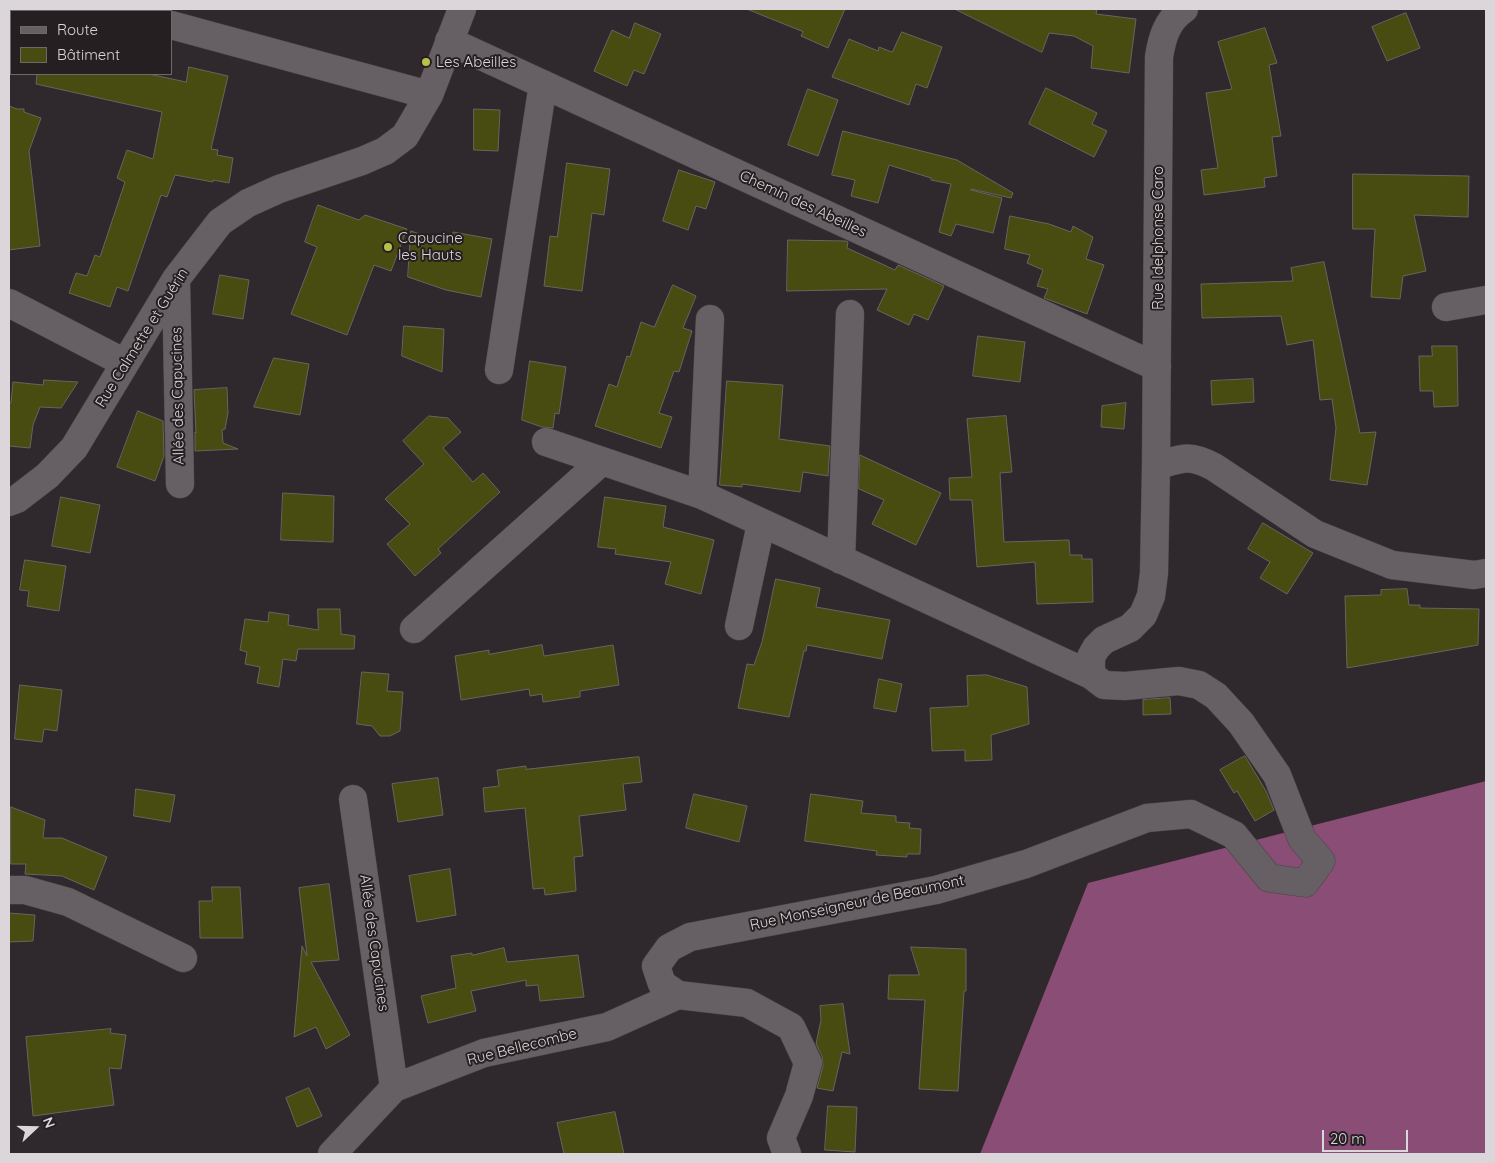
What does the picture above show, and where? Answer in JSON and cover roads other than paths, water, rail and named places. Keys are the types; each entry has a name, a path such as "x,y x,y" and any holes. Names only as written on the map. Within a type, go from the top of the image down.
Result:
{"street":[{"name":"Rue Calmette et Guérin","path":"9,502 17,499 47,476 74,448 176,279 220,222 248,203 278,189 362,161 385,151 405,136 429,95 462,9"},
{"name":"Rue Idelphonse Caro","path":"1156,466 1159,57 1163,36 1174,11"},
{"path":"172,25 429,95"},
{"name":"Chemin des Abeilles","path":"449,41 1157,367"},
{"path":"499,370 543,84"},
{"name":"Allée des Capucines","path":"176,279 180,484"},
{"path":"1446,308 1486,300"},
{"path":"9,303 125,363"},
{"path":"841,560 850,314"},
{"path":"702,495 710,319"},
{"path":"546,442 702,495 761,524 1091,675 1091,657 1096,648 1104,640 1130,628 1143,614 1151,596 1154,573 1156,466 1180,458 1198,458 1315,534 1392,565 1474,575 1486,573"},
{"path":"414,629 602,461"},
{"path":"739,626 761,524"},
{"name":"Rue Monseigneur de Beaumont","path":"678,995 662,984 656,966 669,948 690,937 936,890 1026,864 1147,818 1191,814 1234,835 1269,878 1305,883 1321,861 1302,839 1277,775 1241,723 1216,696 1199,685 1179,681 1125,686 1104,685 1091,675"},
{"name":"Allée des Capucines","path":"354,799 394,1088"},
{"path":"9,890 25,890 68,902 183,958"},
{"path":"678,995 747,1003 791,1027 808,1064 799,1096 781,1138 787,1154"},
{"name":"Rue Bellecombe","path":"332,1154 394,1088 484,1053 607,1027 678,995"}],"place":[{"name":"Les Abeilles","path":"426,62"},
{"name":"Capucine les Hauts","path":"388,247"}]}
